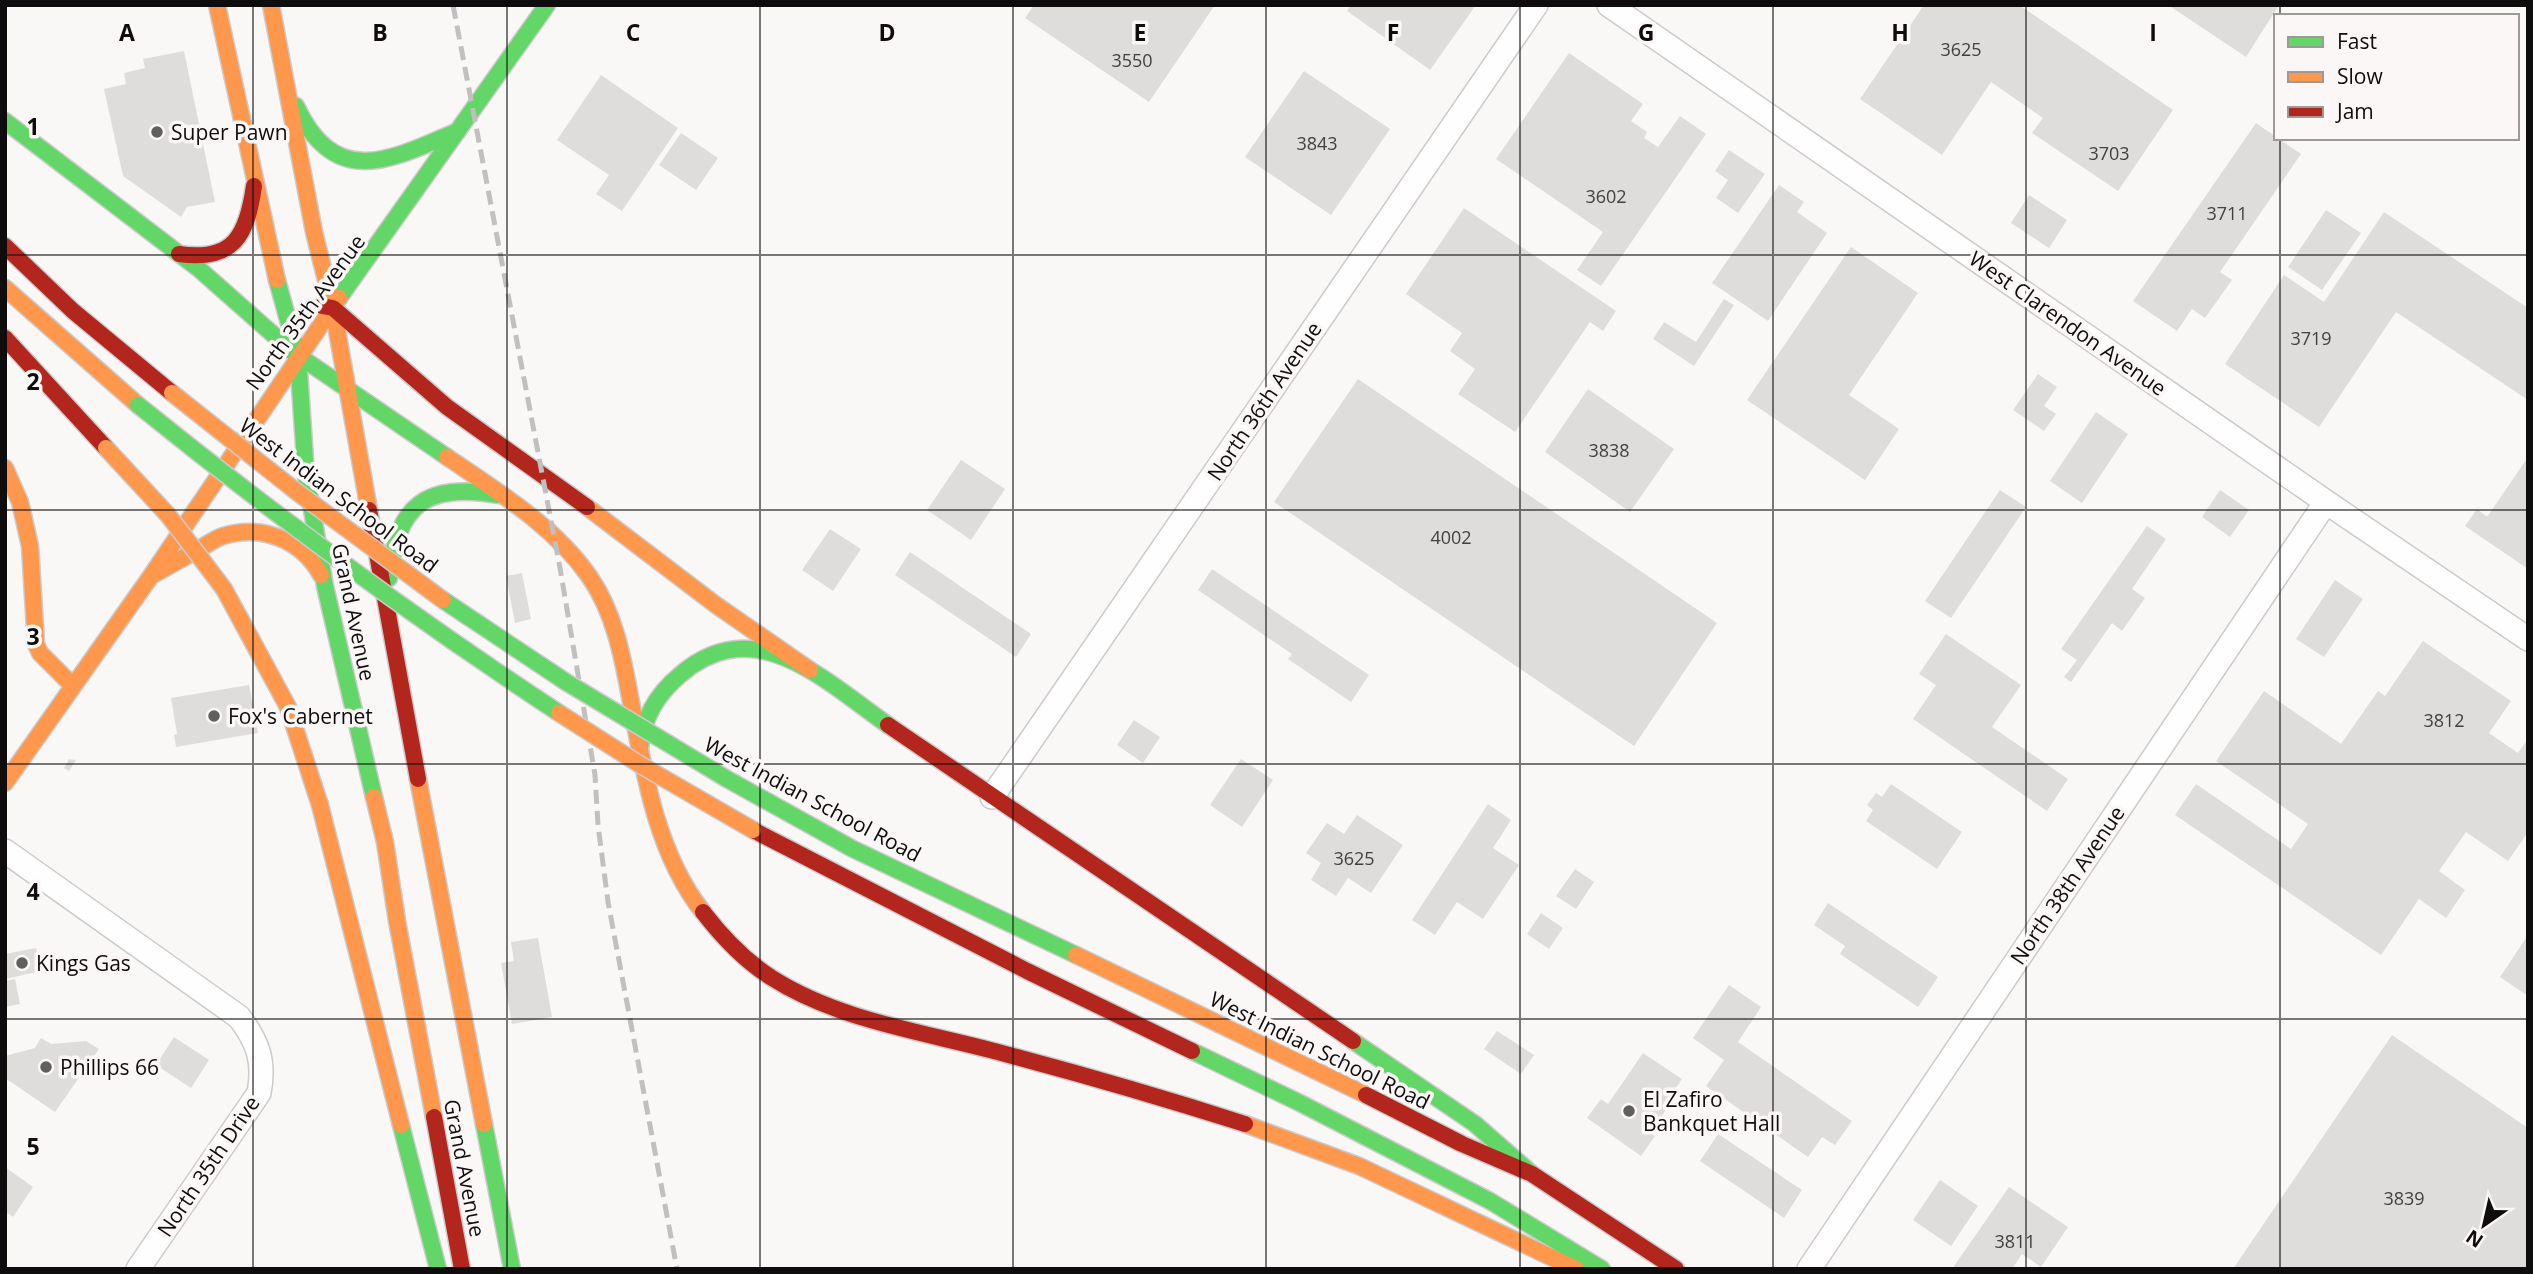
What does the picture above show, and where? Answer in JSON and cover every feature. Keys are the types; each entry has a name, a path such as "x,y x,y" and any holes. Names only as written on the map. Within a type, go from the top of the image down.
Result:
{"main road":[{"name":"Grand Avenue","path":"217,5 271,258 298,356 306,475 325,586 403,920 462,1269"},
{"name":"Grand Avenue","path":"271,5 314,232 332,309 438,913 512,1269"},
{"name":"North 35th Avenue","path":"5,783 151,576 298,356 547,5"},
{"path":"285,76 297,108 313,137 343,157 375,162 389,159 458,131"},
{"path":"5,121 231,295 298,356 502,496 554,537 577,560 592,580 618,635 640,753 662,840 688,894 729,945 752,964 778,982 830,1007 999,1052 1290,1139 1407,1187 1516,1244 1576,1269"},
{"path":"179,254 197,258 215,256 237,238 248,218 255,173"},
{"name":"West Indian School Road","path":"5,246 73,310 247,454 424,586 515,649 727,779 865,854 1317,1070 1462,1144 1532,1174 1676,1269"},
{"path":"5,288 138,405 225,476 416,617 605,743 752,830 1027,971 1300,1103 1490,1201 1602,1269"},
{"path":"231,295 332,309 447,407 583,504 716,605 992,797 1475,1124 1532,1174"},
{"path":"5,338 167,515 224,589 288,707 320,805 438,1269"},
{"path":"5,468 20,502 30,546 36,644 40,653 73,685"},
{"path":"387,615 392,545 396,532 407,516 421,502 445,491 477,489 502,496"},
{"path":"151,576 222,536 260,533 296,545 308,554 318,568 325,586"},
{"path":"640,753 642,730 654,704 672,682 702,660 725,651 747,647 775,654 810,670"}],"street":[{"name":"North 36th Avenue","path":"992,797 1536,5"},
{"name":"West Clarendon Avenue","path":"1609,5 2528,639"},
{"name":"North 38th Avenue","path":"1808,1269 2326,502"},
{"name":"North 35th Drive","path":"5,852 239,1017 254,1038 262,1076 258,1093 138,1269"}],"building":[{"path":"1034,5 1215,5 1149,102 1025,18"},
{"path":"1351,5 1476,5 1430,70 1347,11"},
{"path":"1924,5 2019,5 2173,110 2118,191 2032,133 2043,118 1991,82 1942,155 1860,99"},
{"path":"2168,5 2279,5 2246,57"},
{"name":"Super Pawn","path":"184,51 215,202 187,207 181,217 123,176 104,89 126,84 124,73 145,68 143,59"},
{"path":"1569,53 1643,104 1631,121 1647,132 1644,138 1658,147 1680,116 1706,134 1601,286 1577,270 1603,232 1496,159"},
{"path":"1304,71 1390,129 1331,215 1245,157"},
{"path":"601,75 678,128 622,211 596,194 609,175 557,140"},
{"path":"2256,123 2274,135 2274,140 2281,140 2301,154 2220,272 2232,280 2205,318 2192,309 2177,331 2133,301"},
{"path":"681,133 718,158 696,190 659,165"},
{"path":"1729,150 1765,174 1738,213 1716,198 1728,180 1715,171"},
{"path":"1779,185 1804,202 1797,212 1827,233 1768,321 1712,283"},
{"path":"2029,195 2067,220 2049,248 2011,223"},
{"path":"1464,208 1616,311 1603,331 1590,322 1515,432 1458,394 1475,369 1450,351 1462,333 1406,294"},
{"path":"2326,210 2361,233 2322,290 2288,267"},
{"path":"2384,212 2528,308 2528,400 2396,312 2319,427 2225,364 2284,275 2324,302"},
{"path":"1851,247 1918,293 1849,395 1899,429 1865,480 1747,400"},
{"path":"1724,299 1734,305 1694,366 1653,339 1664,322 1696,342"},
{"path":"2038,374 2057,387 2044,406 2056,414 2044,431 2013,410"},
{"path":"1358,379 1717,623 1634,746 1274,502"},
{"path":"1588,389 1674,449 1630,512 1545,452"},
{"path":"2096,412 2128,434 2082,503 2050,481"},
{"path":"2528,457 2528,569 2465,526 2477,509 2487,517"},
{"path":"961,460 1005,489 971,540 927,510"},
{"path":"2000,490 2026,507 1951,618 1925,601"},
{"path":"2220,490 2249,510 2230,537 2202,517"},
{"path":"2147,526 2166,539 2132,589 2145,598 2122,631 2112,623 2071,682 2064,677 2077,660 2061,649"},
{"path":"830,529 861,549 833,591 802,570"},
{"path":"910,552 1031,634 1016,657 895,575"},
{"path":"1212,569 1369,675 1351,702 1288,659 1292,654 1198,590"},
{"path":"522,573 531,619 515,623 506,576"},
{"path":"2335,580 2363,599 2324,657 2296,639"},
{"path":"1946,634 2021,685 1992,727 2068,779 2047,811 1913,719 1936,685 1919,674"},
{"path":"2423,641 2511,701 2489,733 2518,753 2528,739 2528,832 2508,861 2466,832 2439,871 2465,890 2446,918 2419,899 2381,955 2175,815 2196,784 2291,849 2308,824 2216,761 2264,691 2341,744 2378,691 2385,696"},
{"name":"Fox's Cabernet","path":"249,685 258,733 176,747 174,735 177,734 171,698"},
{"path":"1134,720 1160,737 1143,763 1117,745"},
{"path":"69,759 76,760 69,771 64,768"},
{"path":"1241,759 1273,780 1242,827 1210,805"},
{"path":"1891,784 1962,832 1937,869 1866,821 1873,810 1867,805 1876,793 1882,797"},
{"path":"1488,804 1511,820 1493,848 1519,865 1483,919 1457,902 1435,935 1412,920"},
{"path":"1357,815 1403,845 1371,893 1348,878 1336,896 1311,880 1321,863 1306,853 1327,823 1344,834"},
{"path":"1575,869 1594,882 1576,909 1556,896"},
{"path":"1828,903 1938,977 1918,1007 1840,954 1845,946 1814,925"},
{"path":"1541,913 1563,928 1549,949 1527,934"},
{"path":"2528,935 2528,996 2500,977"},
{"path":"538,938 552,1017 512,1024 501,963 514,961 511,942"},
{"name":"Kings Gas","path":"36,948 41,971 5,979 5,954"},
{"name":"Kings Gas","path":"15,979 20,1004 5,1007 5,981"},
{"path":"1729,985 1761,1007 1738,1042 1852,1121 1835,1145 1822,1137 1808,1157 1706,1086 1724,1060 1693,1038"},
{"path":"1497,1031 1534,1055 1521,1074 1484,1049"},
{"path":"2392,1035 2528,1128 2528,1269 2233,1269"},
{"path":"174,1037 209,1060 191,1088 156,1065"},
{"name":"Phillips 66","path":"41,1038 51,1044 86,1041 99,1049 55,1112 5,1078 5,1056 35,1048"},
{"name":"El Zafiro Bankquet Hall","path":"1643,1053 1682,1079 1673,1092 1676,1094 1651,1133 1655,1136 1641,1156 1587,1118 1601,1099 1608,1104"},
{"path":"1718,1134 1802,1190 1784,1218 1700,1161"},
{"path":"5,1167 33,1187 13,1217 5,1211"},
{"path":"1940,1180 1978,1206 1951,1246 1913,1220"},
{"path":"2009,1187 2068,1227 2041,1267 2022,1254 2012,1269 1952,1269"}],"railway":[{"path":"453,5 560,568 595,775 598,825 608,902 677,1269"}],"traffic: fast":[{"path":"339,298 547,5"},
{"path":"296,106 312,133 329,150 347,159 367,161 388,158 458,131"},
{"path":"5,121 199,269 293,352 447,457"},
{"path":"277,280 298,356 306,475 325,586 374,797"},
{"path":"138,405 344,564 559,713"},
{"path":"389,578 399,532 419,504 434,496 451,492 498,495"},
{"path":"443,600 566,682 727,779"},
{"path":"640,748 652,707 672,682 708,657 735,649 762,651 788,659 839,689 888,725"},
{"path":"727,779 853,849 1076,955"},
{"path":"1353,1041 1475,1124 1532,1174"},
{"path":"1192,1051 1300,1103 1490,1201 1602,1269"},
{"path":"484,1124 512,1269"},
{"path":"401,1125 438,1269"}],"traffic: slow":[{"path":"217,5 277,280"},
{"path":"271,5 314,232 333,308 369,510"},
{"path":"5,288 138,405"},
{"path":"5,783 151,576 339,298"},
{"path":"172,393 297,492 443,600"},
{"path":"106,448 168,515 224,589 288,707 320,805"},
{"path":"447,457 542,525 575,558 598,590 612,621 621,653 647,785 663,839 687,889 703,912"},
{"path":"5,468 20,502 30,546 36,644 40,653 73,686"},
{"path":"587,507 716,605 810,670"},
{"path":"151,576 220,537 252,532 266,534 292,544 303,552 321,575"},
{"path":"559,713 639,764 753,830"},
{"path":"418,779 484,1124"},
{"path":"374,797 385,842 434,1117"},
{"path":"320,805 401,1125"},
{"path":"1076,955 1366,1095"},
{"path":"1245,1124 1359,1166 1576,1269"}],"traffic: jam":[{"path":"179,254 213,254 234,241 247,218 254,186"},
{"path":"5,246 73,311 172,393"},
{"path":"322,306 333,308 447,407 587,507"},
{"path":"5,338 106,448"},
{"path":"369,510 418,779"},
{"path":"888,725 1353,1041"},
{"path":"753,830 1027,971 1192,1051"},
{"path":"703,912 718,931 762,971 827,1006 887,1025 1098,1079 1245,1124"},
{"path":"1366,1095 1462,1144 1532,1174 1676,1269"},
{"path":"434,1117 462,1269"}],"place":[{"name":"Super Pawn","path":"157,132"},
{"name":"Fox's Cabernet","path":"214,716"},
{"name":"Kings Gas","path":"22,963"},
{"name":"Phillips 66","path":"46,1067"},
{"name":"El Zafiro Bankquet Hall","path":"1629,1111"}]}
